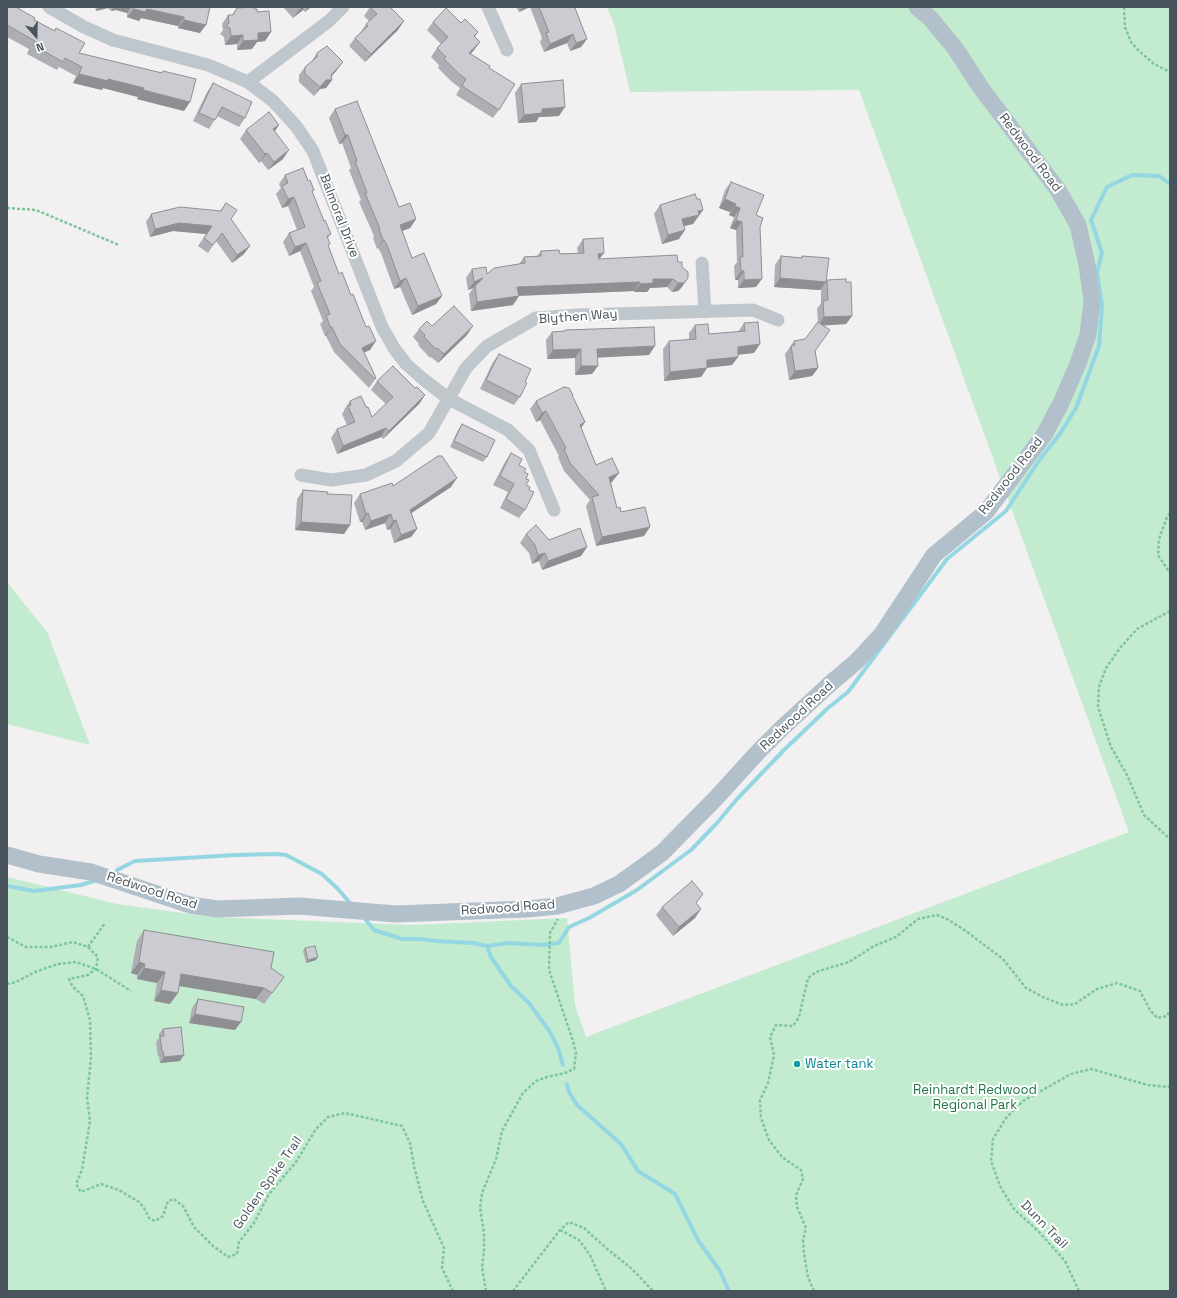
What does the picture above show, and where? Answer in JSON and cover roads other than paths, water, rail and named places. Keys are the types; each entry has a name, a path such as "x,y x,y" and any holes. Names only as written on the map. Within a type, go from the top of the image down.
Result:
{"main road":[{"name":"Redwood Road","path":"7,855 39,864 91,872 190,906 218,909 299,906 396,914 527,909 557,906 594,896 619,884 662,853 717,797 758,752 857,661 882,634 934,555 986,512 1044,435 1061,403 1077,366 1088,334 1092,300 1087,265 1078,226 1058,190 981,88 954,48 930,18 917,7"}],"street":[{"name":"Balmoral Drive","path":"49,7 84,27 113,40 208,65 248,82 273,101 296,126 313,151 382,327 394,348 406,364 449,399 508,430 529,450 554,510"},
{"path":"248,82 329,21 343,7"},
{"path":"488,7 507,50"},
{"path":"702,263 705,312"},
{"name":"Blythen Way","path":"301,475 331,480 366,475 396,461 429,433 466,368 487,346 536,318 577,315 753,310 778,320"}],"waterway":[{"path":"366,920 374,930 402,939 473,943 487,946 509,943 542,945 559,943 569,927 589,918 637,890 691,850 784,750 828,708 848,692 947,559 1006,511 1040,459 1060,434 1076,408 1099,346 1102,305 1097,272 1102,253 1091,220 1107,187 1132,175 1159,176 1170,184"},
{"path":"117,870 135,861 235,855 286,855 322,874 350,903"},
{"path":"7,886 34,891 81,885 97,880"},
{"path":"487,946 491,957 511,986 529,1003 550,1032 558,1048 563,1065"},
{"path":"567,1084 569,1092 577,1105 621,1144 638,1171 675,1194 698,1240 720,1271 729,1291"}],"place":[{"name":"Water tank","path":"797,1064"}],"park label":[{"name":"Reinhardt Redwood Regional Park","path":"975,1098"}]}
